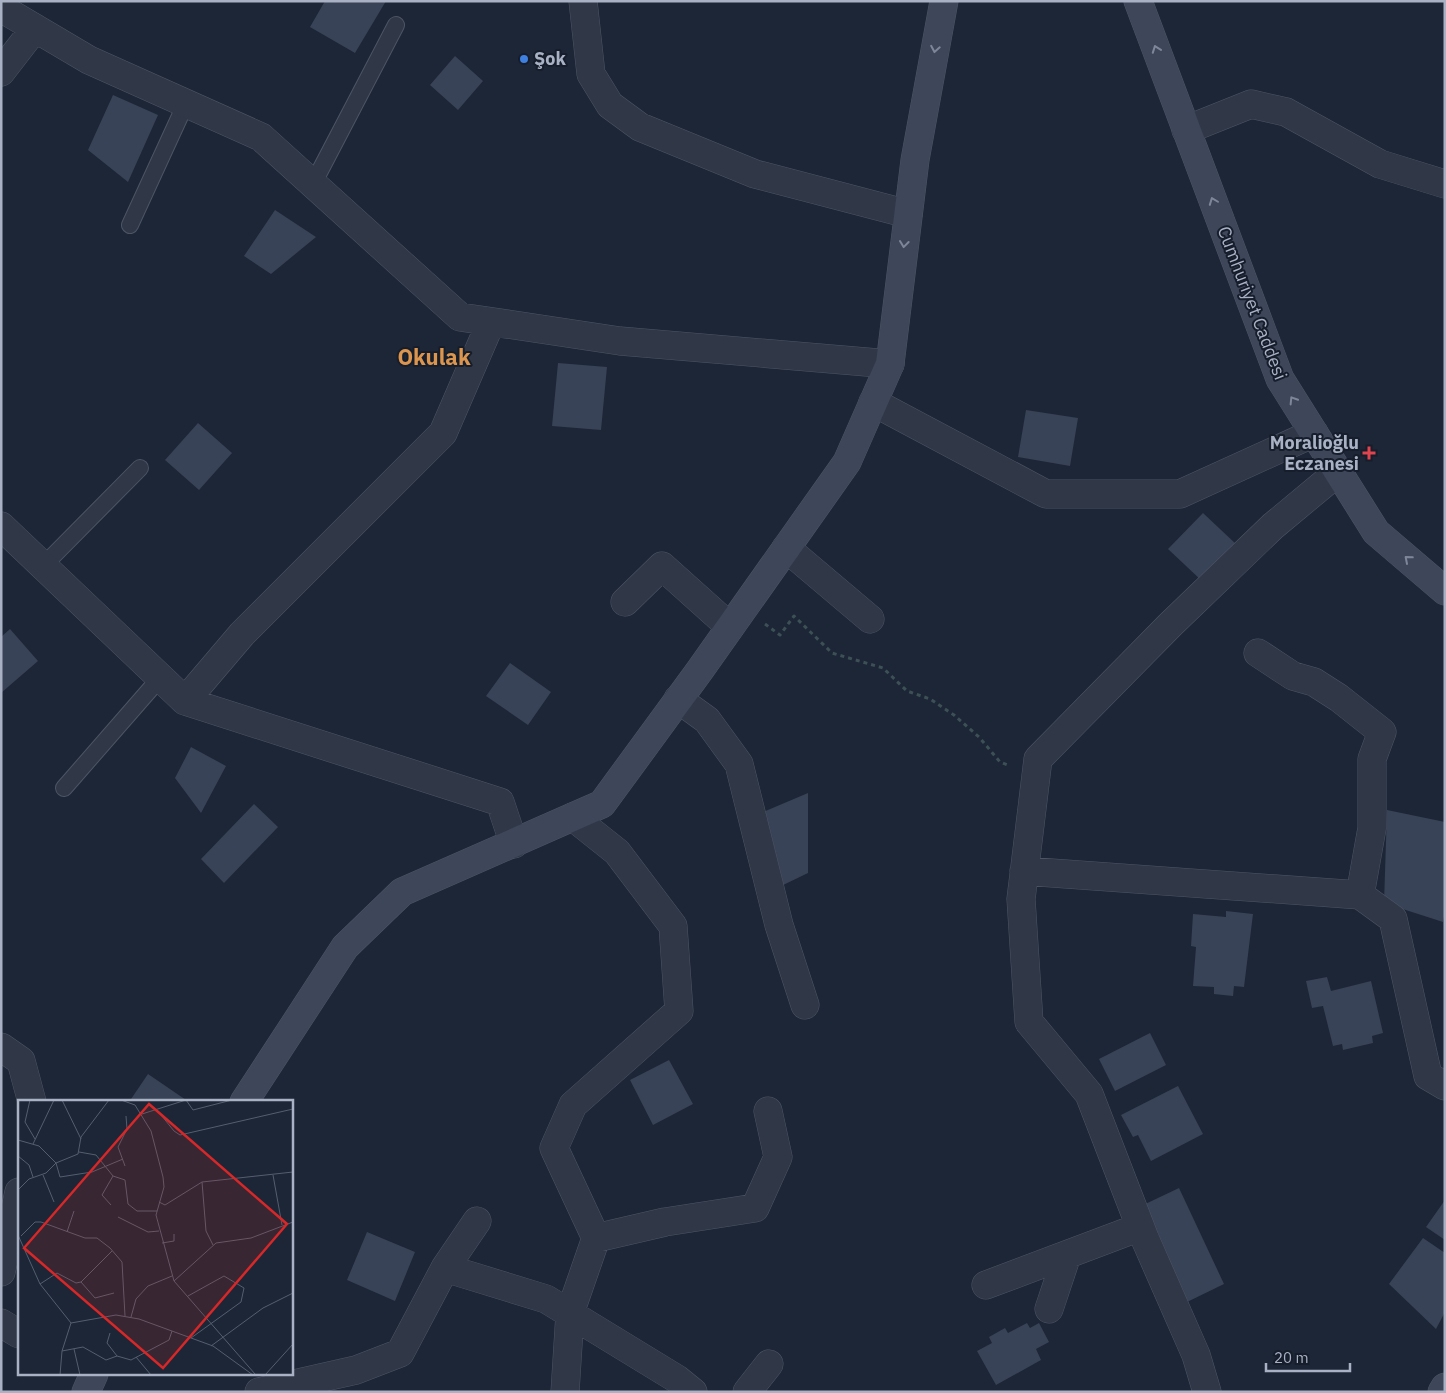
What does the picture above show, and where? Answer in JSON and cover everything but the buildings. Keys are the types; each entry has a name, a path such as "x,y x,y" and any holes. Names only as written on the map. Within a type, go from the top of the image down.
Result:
{"street":[{"path":"583,1 591,74 610,105 640,127 756,174 908,214"},
{"path":"245,1100 345,947 402,892 602,804 847,462 890,364 915,160 944,1"},
{"name":"Cumhuriyet Caddesi","path":"1138,1 1280,379 1376,532 1445,591"},
{"path":"1,8 89,60 262,137 460,317 620,340 890,364"},
{"path":"1,72 35,28"},
{"path":"1186,130 1251,104 1286,112 1380,164 1445,184"},
{"path":"185,701 242,634 443,433 492,322"},
{"path":"873,402 1046,494 1180,494 1314,433"},
{"path":"1207,1392 1196,1355 1140,1228 1089,1094 1029,1022 1021,899 1038,759 1108,687 1273,526 1338,472"},
{"path":"1,526 185,701 500,802 514,844"},
{"path":"786,548 870,619"},
{"path":"625,602 662,566 737,618"},
{"path":"1258,653 1293,676 1314,682 1339,698 1382,732 1372,759 1372,828 1360,895"},
{"path":"678,700 707,720 739,764 779,925 805,1005"},
{"path":"565,1392 570,1313 596,1238 554,1148 573,1105 679,1011 673,926 617,852 573,817"},
{"path":"1024,871 1360,895 1393,919 1428,1076 1445,1086"},
{"path":"1,1047 21,1061 31,1100"},
{"path":"596,1238 665,1222 755,1208 778,1157 768,1111"},
{"path":"1,1272 18,1196"},
{"path":"259,1392 356,1370 400,1353 445,1268 477,1221"},
{"path":"986,1285 1140,1228"},
{"path":"1049,1309 1067,1255"},
{"path":"445,1268 546,1299 678,1379 693,1392"},
{"path":"1,1323 18,1333"},
{"path":"747,1392 769,1364"},
{"path":"1442,1392 1445,1387"}],"lane":[{"path":"313,184 396,25"},
{"path":"130,225 186,103"},
{"path":"42,567 140,468"},
{"path":"64,788 160,678"}],"path":[{"path":"737,618 780,635 794,616 832,653 883,668 907,691 930,699 954,715 979,737 1000,762 1036,778"}],"place":[{"name":"Şok","path":"524,59"},
{"name":"Moralioğlu Eczanesi","path":"1369,453"}],"district":[{"name":"Okulak","path":"434,357"}]}
